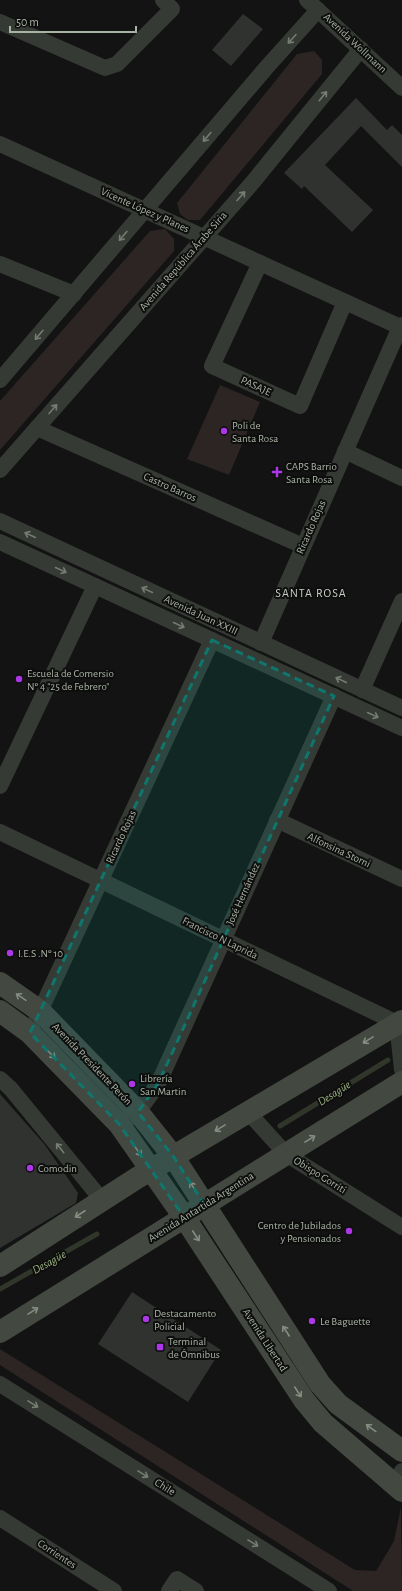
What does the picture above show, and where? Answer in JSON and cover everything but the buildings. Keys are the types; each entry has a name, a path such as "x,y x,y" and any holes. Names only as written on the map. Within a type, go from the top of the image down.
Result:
{"main road":[{"name":"Avenida Presidente Perón","path":"0,983 40,1011 138,1112 173,1156"},
{"name":"Avenida Presidente Perón","path":"0,1011 30,1033 119,1124 151,1169"},
{"path":"0,1266 151,1169 400,1022"},
{"name":"Avenida Antartida Argentina","path":"0,1332 402,1082"},
{"name":"Avenida Libertad","path":"173,1156 320,1384 338,1404 402,1451"},
{"name":"Avenida Libertad","path":"151,1169 304,1400 323,1423 400,1482"}],"street":[{"path":"0,22 105,68 117,64 168,4"},
{"path":"0,380 266,68 313,5"},
{"name":"Avenida Wollmann","path":"313,5 402,88"},
{"name":"Avenida República Árabe Siria","path":"0,470 253,182 361,49"},
{"name":"Vicente López y Planes","path":"0,144 345,302 401,326"},
{"name":"PASAJE","path":"260,263 212,366 300,406 345,302"},
{"path":"0,264 74,294"},
{"name":"Ricardo Rojas","path":"261,643 401,326"},
{"name":"Castro Barros","path":"37,428 303,546"},
{"path":"345,451 402,478"},
{"name":"Avenida Juan XXIII","path":"0,521 402,708"},
{"name":"Avenida Juan XXIII","path":"0,542 402,728"},
{"path":"0,786 95,586"},
{"path":"362,690 402,601"},
{"name":"Ricardo Rojas","path":"30,1033 212,640"},
{"name":"José Hernández","path":"119,1124 138,1112 158,1084 334,696"},
{"name":"Alfonsina Storni","path":"277,820 402,879"},
{"name":"Francisco N Laprida","path":"0,832 400,1022"},
{"path":"400,1022 402,1070"},
{"path":"0,1079 11,1088 102,1200"},
{"name":"Obispo Gorriti","path":"248,1112 286,1154 402,1227"},
{"name":"Chile","path":"0,1384 328,1591"},
{"name":"Corrientes","path":"0,1518 114,1591"},
{"path":"170,1591 178,1579 196,1591"},
{"path":"302,1591 311,1587 319,1587 328,1591"}],"highlighted area":[{"path":"212,640 334,696 158,1084 138,1112 173,1156 205,1205 184,1217 119,1124 30,1033"}],"shaded area":[{"path":"314,51 322,60 322,74 200,220 188,220 180,214 177,203 297,54"},
{"path":"165,229 174,239 174,251 0,450 0,401 150,231"},
{"name":"Poli de Santa Rosa","path":"220,385 260,402 229,475 187,459"},
{"path":"0,1349 355,1570 376,1571 394,1541 401,1507 402,1591 353,1591 0,1365"}],"waterway":[{"name":"Desagüe","path":"280,1126 388,1060"},
{"name":"Desagüe","path":"0,1289 97,1234"}],"place":[{"name":"Poli de Santa Rosa","path":"224,431"},
{"name":"CAPS Barrio Santa Rosa","path":"277,472"},
{"name":"Escuela de Comersio Nº 4 \"25 de Febrero\"","path":"19,679"},
{"name":"I.E.S .Nº 10","path":"10,953"},
{"name":"Librería San Martin","path":"132,1084"},
{"name":"Comodin","path":"30,1168"},
{"name":"Centro de Jubilados y Pensionados","path":"349,1231"},
{"name":"Destacamento Policial","path":"146,1319"},
{"name":"Le Baguette","path":"312,1321"},
{"name":"Terminal de Ómnibus","path":"160,1347"}],"district":[{"name":"SANTA ROSA","path":"311,593"}]}
